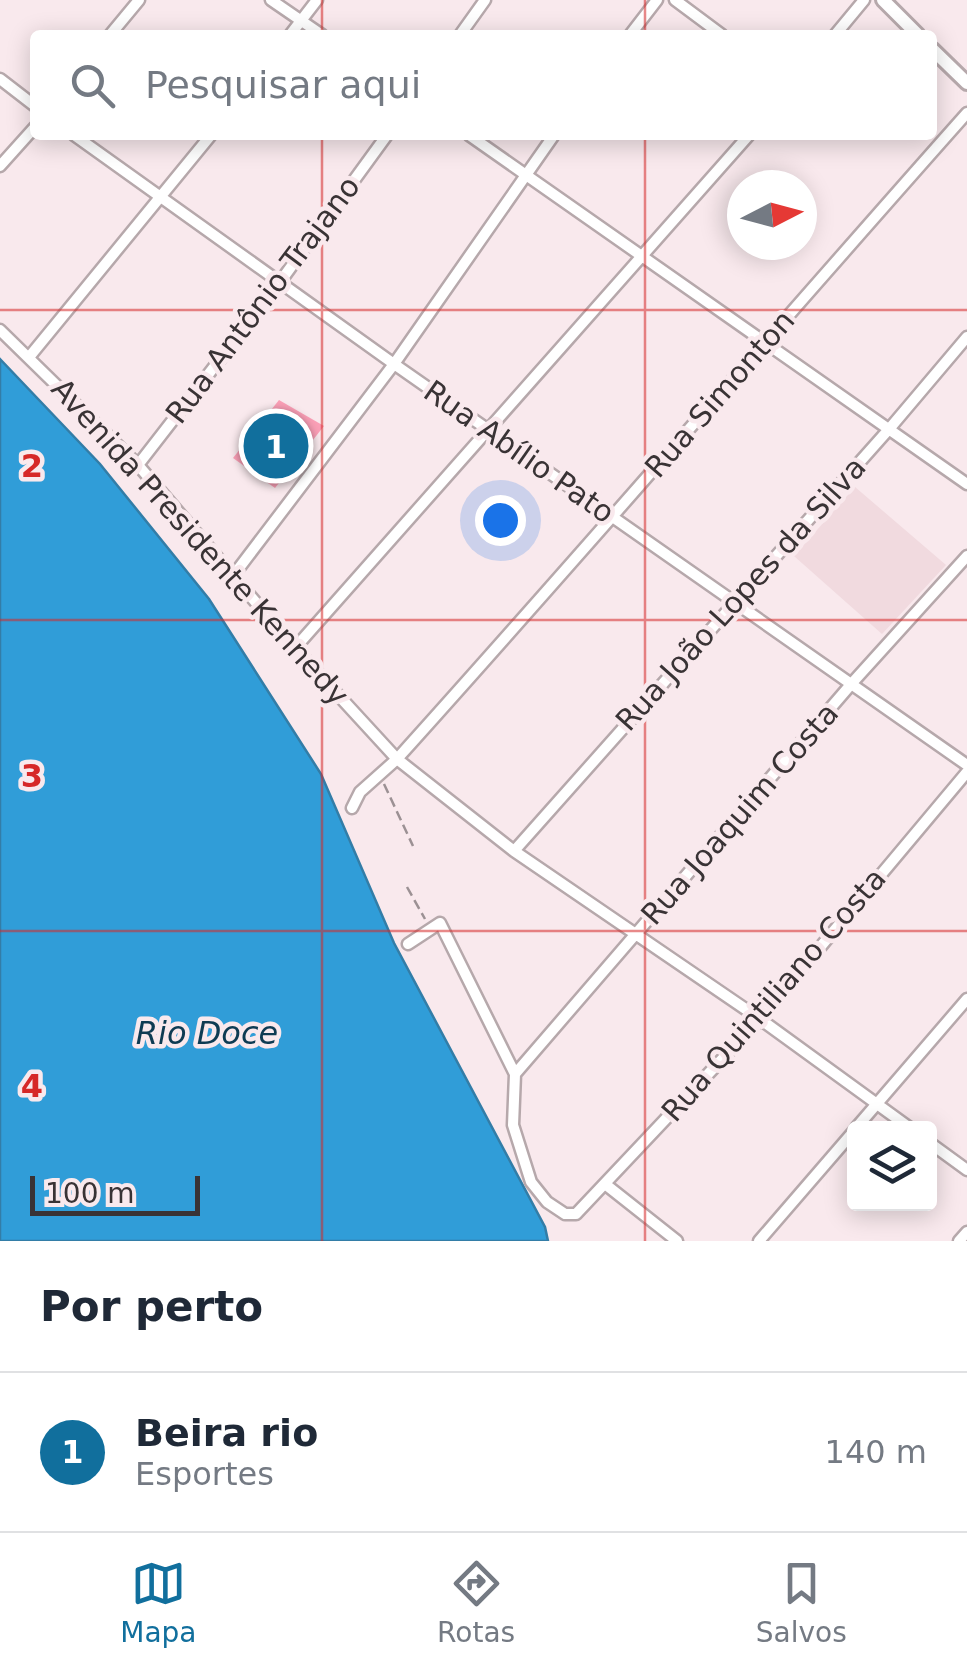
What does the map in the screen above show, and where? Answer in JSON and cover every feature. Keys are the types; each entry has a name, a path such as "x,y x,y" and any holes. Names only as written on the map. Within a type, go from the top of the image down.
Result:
{"street":[{"path":"114,30 139,0"},
{"path":"271,0 315,30"},
{"path":"294,30 317,0"},
{"path":"464,30 485,0"},
{"path":"634,30 657,0"},
{"path":"675,0 715,30"},
{"path":"839,30 864,0"},
{"path":"883,0 913,30"},
{"path":"937,53 967,83"},
{"path":"0,79 30,102"},
{"name":"Rua Simonton","path":"352,808 360,792 397,759 614,518 967,113"},
{"path":"0,166 30,133"},
{"name":"Rua Abílio Pato","path":"81,140 394,364 853,682 967,768"},
{"path":"30,356 206,140"},
{"name":"Rua Antônio Trajano","path":"138,464 280,282 382,140"},
{"path":"477,140 967,484"},
{"path":"232,576 394,364 550,140"},
{"path":"295,648 746,140"},
{"name":"Avenida Presidente Kennedy","path":"0,330 138,464 295,648 397,759 514,850 760,1019 900,1121"},
{"name":"Rua João Lopes da Silva","path":"514,850 967,337"},
{"name":"Rua Joaquim Costa","path":"515,1074 853,682 967,556"},
{"name":"Rua Quintiliano Costa","path":"515,1074 514,1125 531,1182 547,1202 565,1214 576,1214 760,1019 967,768"},
{"path":"408,944 440,923 515,1074"},
{"path":"863,1121 967,999"},
{"path":"759,1241 847,1139"},
{"path":"937,1148 967,1170"},
{"path":"606,1184 677,1241"},
{"path":"959,1241 967,1232"}],"path":[{"path":"379,774 414,846"},
{"path":"406,887 431,929"}],"shaded area":[{"path":"279,400 324,426 275,488 233,458"},
{"path":"855,487 946,565 882,634 794,556"}],"water":[{"name":"Rio Doce","path":"0,359 100,464 209,599 321,774 394,943 545,1227 548,1241 0,1241"}],"place":[{"name":"Beira rio","path":"276,446"}]}
